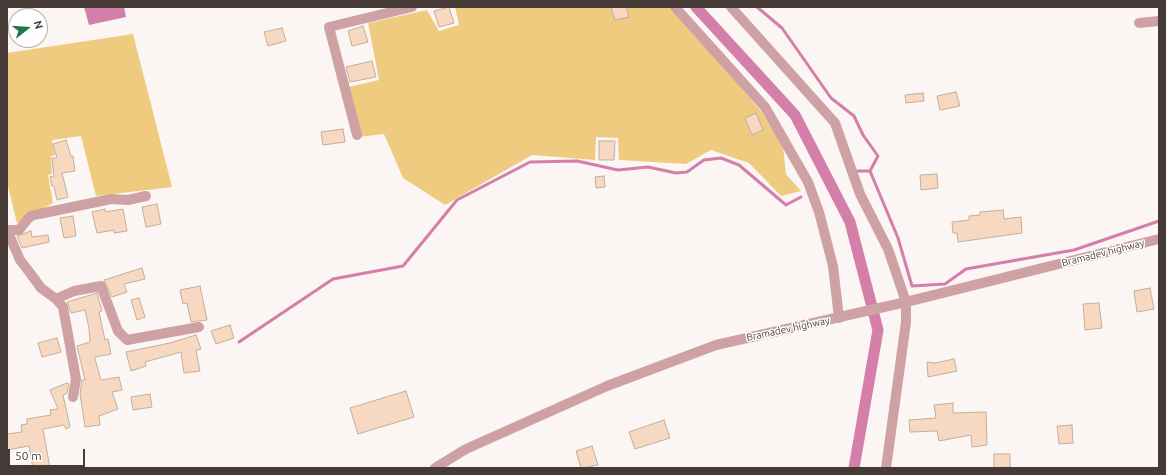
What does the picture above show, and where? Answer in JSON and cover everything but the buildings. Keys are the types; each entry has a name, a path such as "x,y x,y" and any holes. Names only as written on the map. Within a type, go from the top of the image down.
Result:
{"street":[{"path":"357,135 329,27 412,7"},
{"path":"675,7 765,107 808,182 819,212 833,266 842,317"},
{"path":"731,7 835,123 860,194 888,249 904,302 906,322 886,468"},
{"path":"1139,23 1159,21"},
{"path":"73,397 76,379 63,307 56,299 42,288 20,260 7,230 19,230 31,216 111,199 128,200 146,196"},
{"name":"Bramadev highway","path":"435,468 466,449 607,386 671,360 716,345 842,317 1159,239"},
{"path":"56,299 74,291 101,286 118,331 127,340 199,327"}],"shaded area":[{"path":"84,7 124,7 126,17 89,25"},
{"path":"455,7 670,7 715,56 761,111 783,147 786,174 801,191 781,196 749,163 711,150 686,164 619,160 618,138 596,137 595,160 532,155 445,205 403,178 384,134 359,137 348,87 379,80 368,23 427,10 439,31 459,25"},
{"path":"133,34 172,187 96,196 81,136 52,140 55,155 51,156 52,174 48,175 53,203 17,223 7,182 7,53"}],"waterway":[{"path":"696,7 795,115 850,222 878,330 854,468"},
{"path":"757,7 782,28 831,98 854,116 863,135 878,156 870,171 857,171"},
{"path":"239,342 333,279 403,266 457,200 530,162 577,161 618,170 648,167 676,173 687,172 704,160 721,158 739,165 786,205 801,197"},
{"path":"870,171 898,238 912,286 945,284 966,269 1074,250 1159,221"}]}
